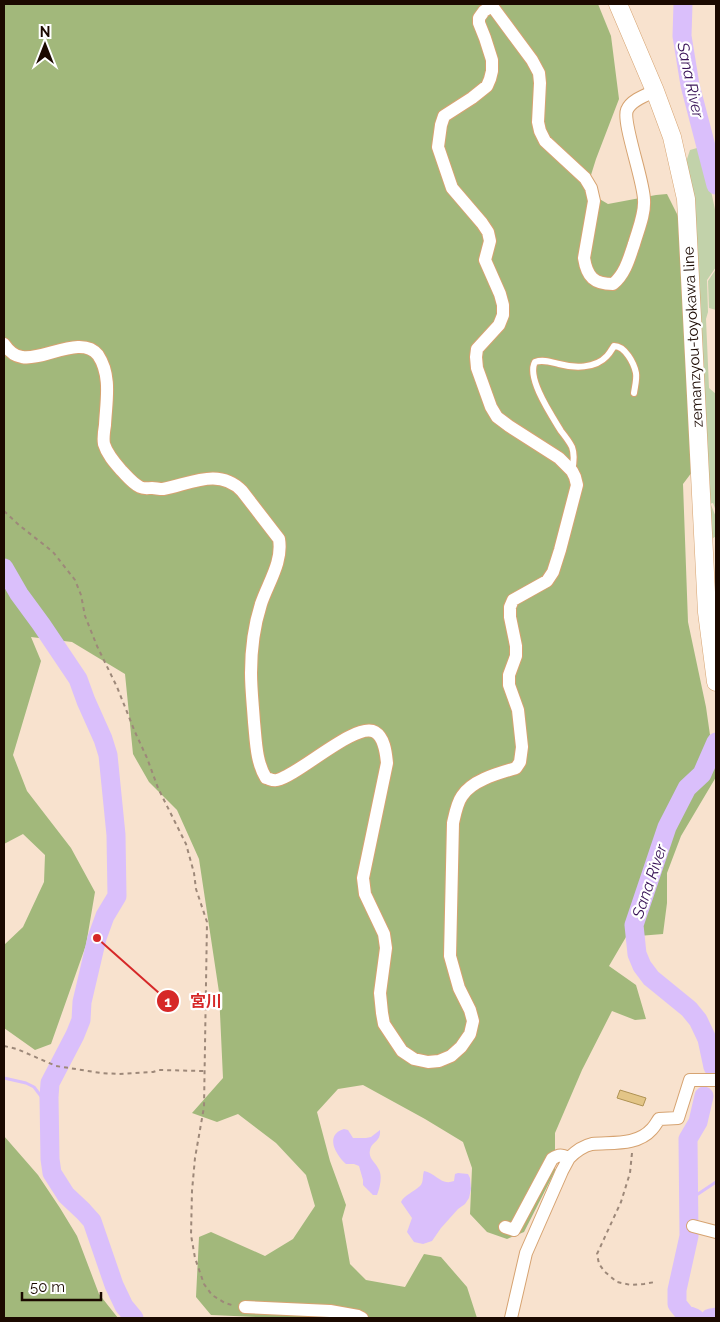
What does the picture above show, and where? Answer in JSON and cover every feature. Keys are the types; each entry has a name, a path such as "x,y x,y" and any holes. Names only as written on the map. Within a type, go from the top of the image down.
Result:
{"main road":[{"name":"zemanzyou-toyokawa line","path":"618,4 655,91 672,137 686,199 716,682"}],"street":[{"path":"4,344 12,353 22,357 32,357 78,347 87,347 96,353 102,362 108,378 104,444 112,460 126,476 142,488 161,489 204,479 226,480 236,485 242,491 279,539 279,558 261,604 255,628 251,673 255,738 260,767 266,778 275,780 286,776 329,748 357,733 367,730 375,732 381,738 385,748 387,764 363,878 366,894 384,934 386,948 380,993 384,1024 402,1051 414,1059 428,1062 439,1061 452,1056 470,1034 473,1021 470,1010 459,988 450,956 453,823 456,809 462,795 473,785 491,776 516,768 520,762 522,747 518,710 509,685 509,675 516,656 510,607 513,600 547,581 553,572 577,485 572,471 559,458 497,417 491,407 477,368 476,357 477,349 500,325 503,316 503,305 485,260 490,241 488,232 452,188 438,147 441,125 444,116 487,86 490,79 492,60 479,18 492,5 539,72 538,122 545,141 585,178 591,188 594,202 584,258 585,268 594,281 613,284 627,266 640,224 644,201 643,187 626,111 635,100 655,91"},
{"path":"511,1318 526,1253 569,1158 583,1147 592,1144 633,1140 651,1130 659,1119 678,1118 690,1080 716,1080"},
{"path":"505,1228 514,1230 552,1159 561,1155 569,1158"},
{"path":"693,1226 716,1232"},
{"path":"245,1307 330,1311 362,1318"}],"lane":[{"path":"572,471 574,455 571,445 536,385 533,369 535,362 545,361 571,366 584,366 600,362 614,346 617,346 628,355 634,366 636,374 634,393"}],"path":[{"path":"4,511 53,552 75,580 85,616 97,646 148,758 158,788 186,844 196,888 207,922 204,1107 195,1158 191,1235 195,1258 204,1284 212,1295 225,1303 245,1307"},
{"path":"4,1046 17,1049 56,1066 101,1073 118,1074 159,1070 204,1071"},
{"path":"633,1140 630,1173 621,1202 596,1254 599,1264 617,1282 631,1285 655,1282"}],"green space":[{"path":"4,4 598,4 611,36 619,99 586,191 608,204 667,194 678,216 692,472 683,484 688,622 706,707 716,777 681,836 667,873 667,903 663,934 626,937 609,966 636,985 646,1019 635,1020 612,1011 582,1070 555,1133 555,1171 524,1232 507,1239 487,1232 470,1214 472,1168 463,1142 363,1085 338,1089 317,1112 330,1161 346,1205 342,1219 350,1264 366,1280 405,1287 424,1254 441,1257 467,1287 477,1318 278,1318 211,1315 196,1297 199,1237 211,1232 265,1256 293,1239 315,1206 306,1175 276,1143 238,1114 217,1122 192,1113 223,1078 219,992 199,859 177,810 149,782 133,754 125,674 72,642 31,637 41,661 13,755 27,791 71,848 95,892 86,945 51,1044 35,1050 4,1028 4,945 23,927 44,882 45,855 23,834 4,844"},
{"path":"702,149 716,214 716,267 707,280 708,312 706,319 709,388 716,394 716,511 713,503 706,505 686,162 690,150"},
{"path":"716,269 716,310 709,308 708,281"},
{"path":"711,505 716,517 716,536 708,542 706,506"},
{"path":"4,1136 38,1175 60,1208 77,1236 99,1294 118,1318 4,1318"}],"shaded area":[{"path":"344,1129 348,1130 353,1138 371,1137 380,1130 379,1137 371,1147 370,1153 381,1178 377,1195 373,1195 363,1185 359,1166 346,1164 336,1151 333,1140 334,1136"},
{"path":"424,1171 446,1182 454,1181 455,1174 468,1174 471,1189 465,1204 441,1228 432,1241 423,1244 414,1242 407,1232 412,1218 401,1202 404,1197 421,1184"}],"building":[{"path":"620,1090 646,1098 643,1106 617,1098"}],"waterway":[{"name":"Sana River","path":"683,4 682,36 690,85 716,185"},
{"path":"4,568 19,594 78,679 108,755 116,835 117,896 105,916 97,938 82,1002 81,1020 50,1083 50,1159 52,1173 66,1195 92,1221 114,1285 124,1306 134,1318"},
{"name":"Sana River","path":"713,1067 707,1039 698,1020 689,1009 651,978 642,966 637,954 634,925 667,827 687,788 702,774 716,742"},
{"path":"4,1078 26,1083 34,1087 50,1108"},
{"name":"Sana River","path":"695,1318 685,1314 677,1304 677,1290 689,1236 688,1139 698,1122 704,1096"},
{"path":"689,1200 716,1182"},
{"name":"Sana River","path":"710,1318 716,1317"}],"place":[{"name":"宮川","path":"97,938"}]}
